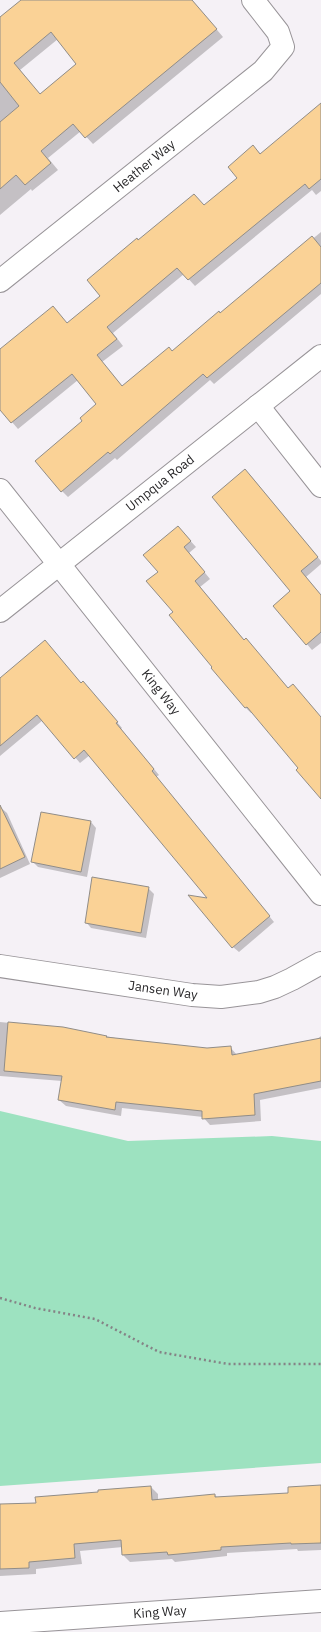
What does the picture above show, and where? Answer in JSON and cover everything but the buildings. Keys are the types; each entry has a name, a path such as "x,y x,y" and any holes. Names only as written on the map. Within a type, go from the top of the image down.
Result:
{"street":[{"name":"Heather Way","path":"0,281 264,72 283,46 278,32 253,0"},
{"name":"Umpqua Road","path":"0,611 321,356"},
{"path":"258,406 321,486"},
{"name":"King Way","path":"0,490 321,894"},
{"name":"Jansen Way","path":"0,966 192,995 221,997 259,992 275,987 321,963"},
{"name":"King Way","path":"0,1623 321,1601"}],"path":[{"path":"0,1298 35,1308 95,1319 159,1352 228,1364 321,1364"}],"green space":[{"path":"0,1111 128,1141 272,1136 321,1141 321,1463 0,1486"}]}
